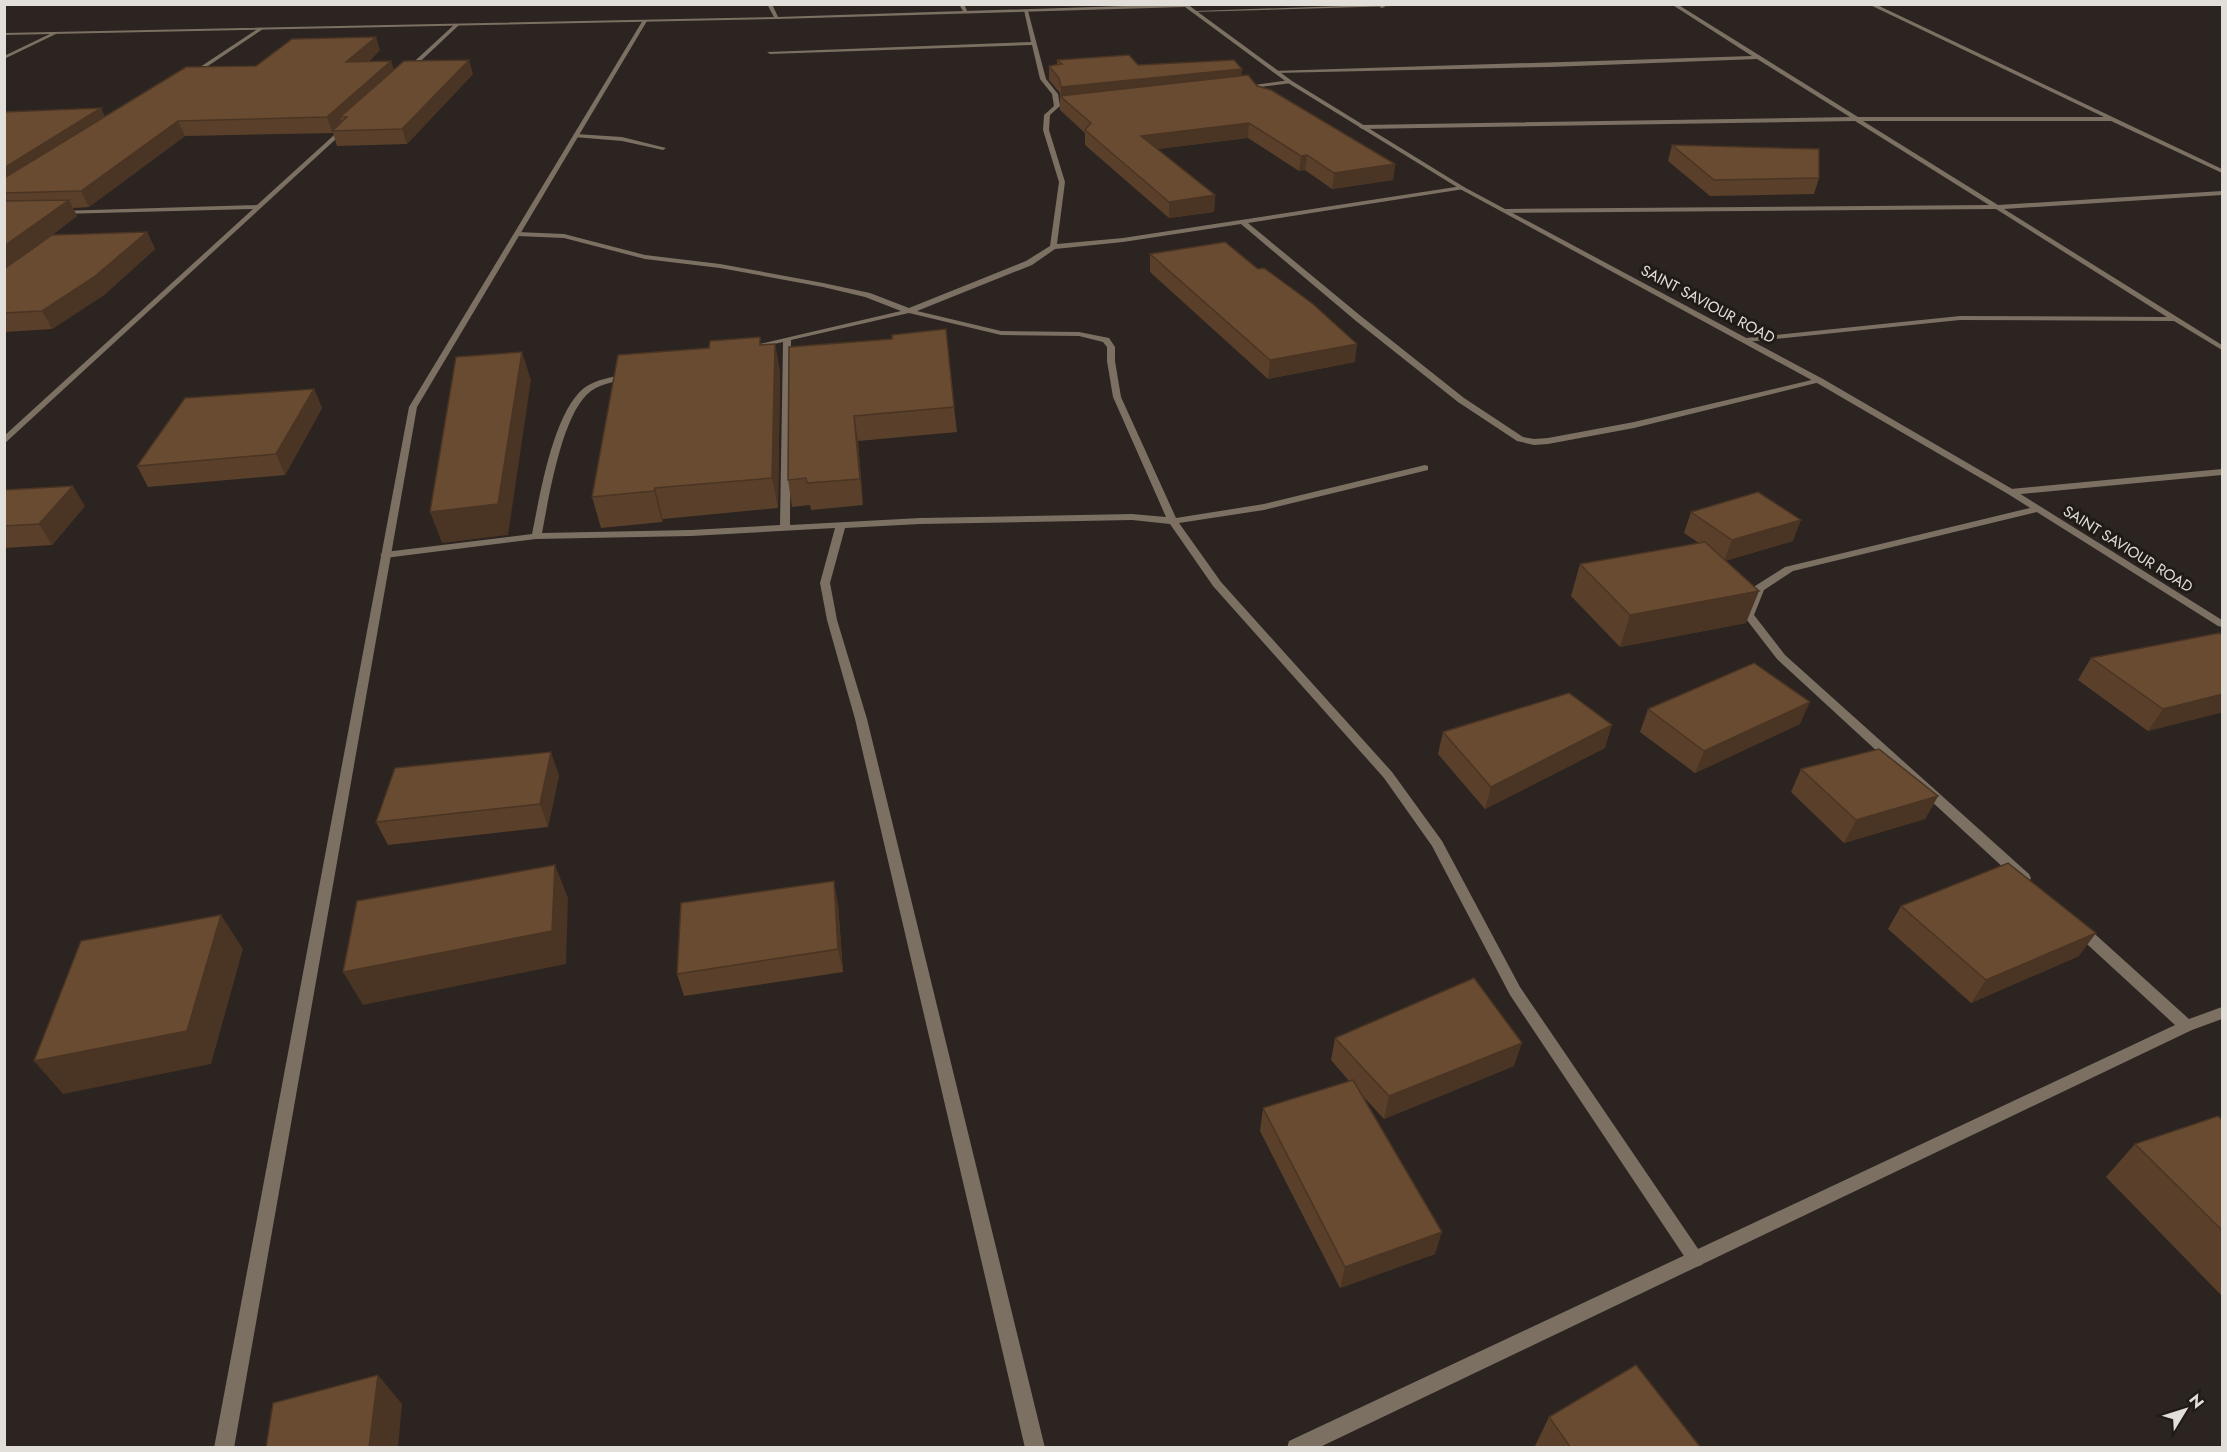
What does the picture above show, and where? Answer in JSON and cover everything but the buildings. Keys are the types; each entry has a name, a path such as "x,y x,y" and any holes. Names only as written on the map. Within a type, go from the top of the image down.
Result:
{"street":[{"path":"769,4 777,18"},
{"path":"961,4 966,12"},
{"path":"1195,12 1460,4"},
{"path":"1673,4 2223,348"},
{"path":"1870,4 2223,171"},
{"path":"4,34 777,18 1184,5"},
{"name":"SAINT SAVIOUR ROAD","path":"1184,5 1290,82 1462,188 1821,381 2038,508 2223,624"},
{"path":"1026,11 1043,79 1055,94 1057,106"},
{"path":"225,1448 413,407 645,21"},
{"path":"397,80 457,25"},
{"path":"182,81 261,29"},
{"path":"4,58 56,33"},
{"path":"770,52 1034,43"},
{"path":"1275,71 1757,57"},
{"path":"1232,88 1290,82"},
{"path":"1053,247 1062,182 1046,130 1047,114 1057,106 1068,105"},
{"path":"1362,127 1857,119 2115,119"},
{"path":"4,441 354,120"},
{"path":"576,136 622,139 663,148"},
{"path":"742,350 909,311 1029,263 1053,247 1124,240 1462,188"},
{"path":"1506,211 1997,207 2223,193"},
{"path":"51,213 260,207"},
{"path":"1243,222 1461,400 1521,439 1534,442 1548,441 1634,425 1821,381"},
{"path":"517,234 582,239 636,255 720,266 823,285 867,295 909,311 1001,333 1079,334 1106,340 1111,347 1110,361 1117,397 1173,521 1217,584 1388,775 1419,818 1437,844 1515,991 1696,1259"},
{"path":"1746,340 1960,318 2174,318"},
{"path":"785,528 787,339"},
{"path":"536,536 564,425 575,402 588,389 642,373"},
{"path":"386,555 536,536 785,528 942,520 1132,517 1173,521 1264,507 1425,468"},
{"path":"2011,492 2223,472"},
{"path":"2037,890 1781,657 1748,615 1759,588 1789,569 2038,508"},
{"path":"841,525 825,583 832,620 861,719 1035,1448"},
{"path":"2072,922 2187,1026"},
{"path":"1296,1448 2187,1026 2223,1013"}]}
